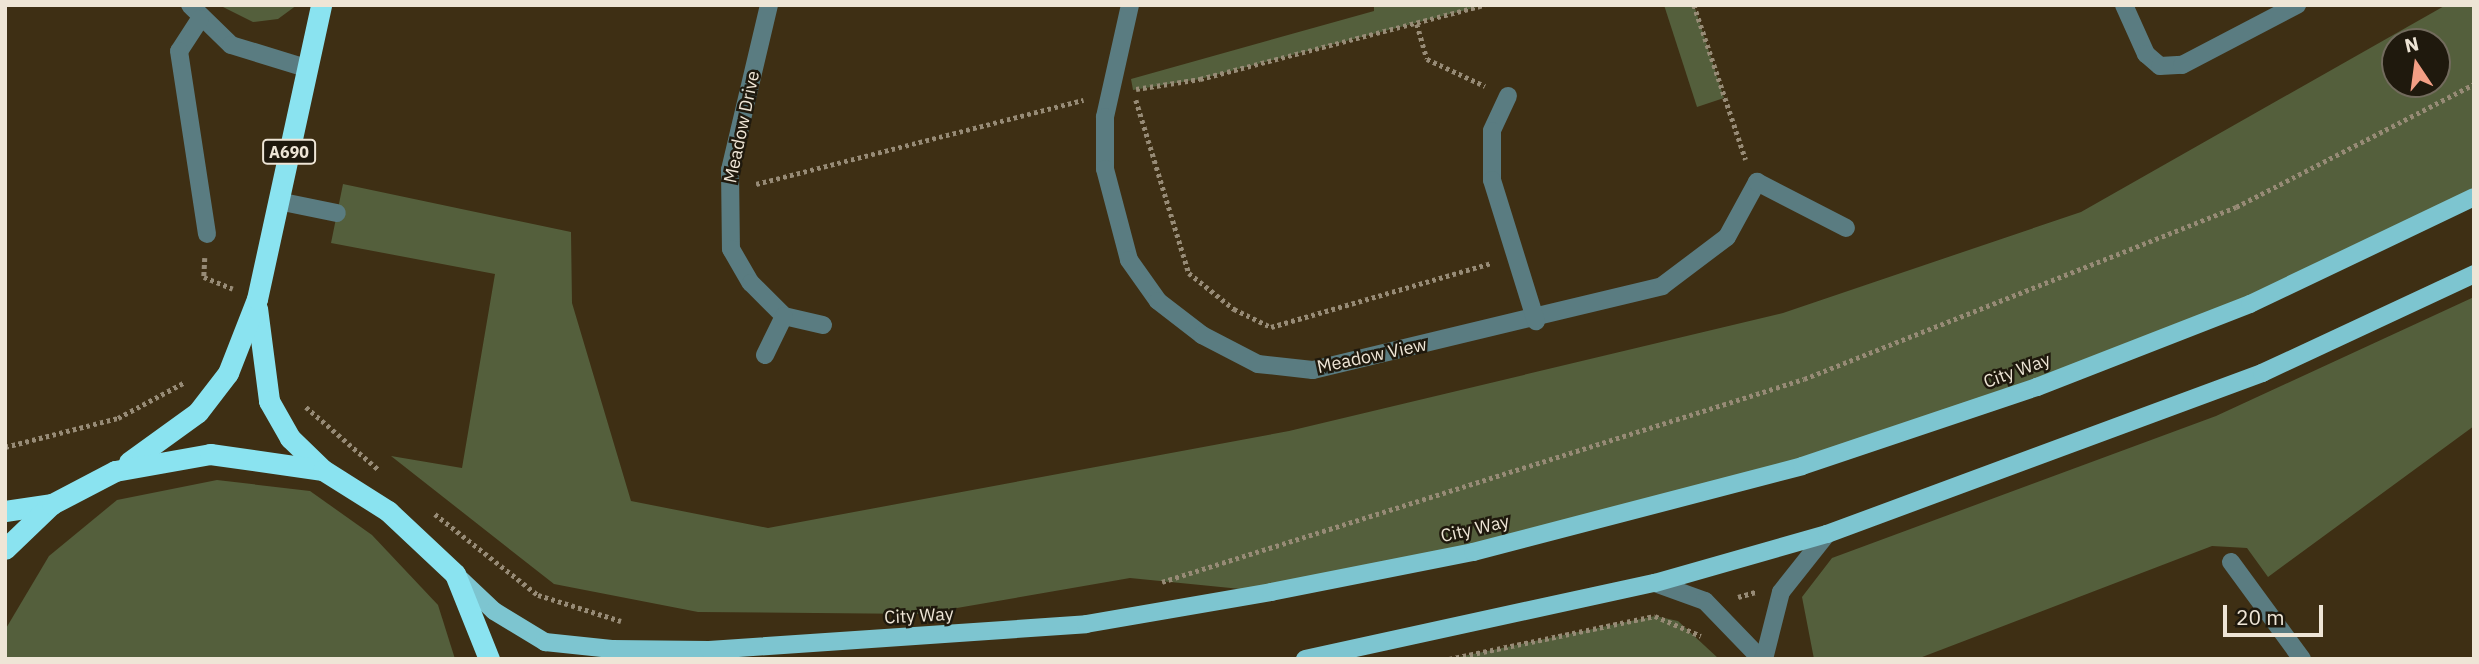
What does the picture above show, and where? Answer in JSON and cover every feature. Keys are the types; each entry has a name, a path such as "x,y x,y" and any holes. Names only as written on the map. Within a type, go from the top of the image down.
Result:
{"highway":[{"name":"A690","path":"5,549 52,504 115,471 198,411 228,373 257,299 321,5"},
{"name":"A690","path":"257,299 261,378 268,401 290,438 323,470 388,511 455,574 489,659"},
{"path":"115,471 210,454 323,470"},
{"path":"5,511 52,504"}],"main road":[{"name":"City Way","path":"455,574 494,611 545,642 612,649 709,650 1060,626 1271,592 1473,552 1802,466 2037,387 2250,304 2474,197"},
{"path":"1305,659 1655,583 1827,534 2262,373 2474,274"}],"street":[{"name":"Meadow Drive","path":"769,5 730,170 726,213 731,249 744,272 784,316"},
{"name":"Meadow View","path":"1129,5 1105,117 1105,169 1129,260 1157,301 1202,335 1258,364 1313,370 1536,321 1662,286 1727,237 1757,182"},
{"path":"2123,5 2146,54 2160,66 2182,65 2297,5"},
{"path":"207,234 179,51 195,12 231,45 306,68"},
{"path":"1508,96 1492,131 1492,180 1536,321"},
{"path":"1757,182 1846,228"},
{"path":"278,201 337,213"},
{"path":"765,355 784,316 824,326"},
{"path":"1655,583 1705,601 1762,659 1781,592 1827,534"},
{"path":"2231,562 2302,659"}],"path":[{"path":"1694,5 1741,152 1757,182"},
{"path":"1416,24 1427,59 1508,96"},
{"path":"1152,586 1804,379 2236,207 2474,84"},
{"path":"1133,90 1189,273 1234,309 1271,327 1516,256"},
{"path":"207,234 204,277 257,299"},
{"path":"431,510 538,595 627,622"}],"green space":[{"path":"219,5 297,5 278,19 253,22"},
{"path":"1374,5 1485,5 1200,79 1133,90 1131,79 1374,11"},
{"path":"1664,5 1694,5 1724,98 1697,107"},
{"path":"2446,5 2474,5 2474,197 2250,304 1802,466 1271,592 1130,578 922,614 698,612 554,584 391,456 462,468 495,274 331,243 343,184 571,232 572,303 631,501 768,528 1289,431 1783,313 2081,212 2381,42 2381,98 2451,98 2451,28 2405,28"},
{"path":"2474,297 2474,426 2268,577 2247,548 2212,546 1917,659 1814,659 1802,597 1832,558 2216,416"},
{"path":"217,480 310,491 372,535 438,605 455,659 5,659 5,630 49,556 117,500"},
{"path":"1655,616 1678,621 1719,659 1449,659"}]}
